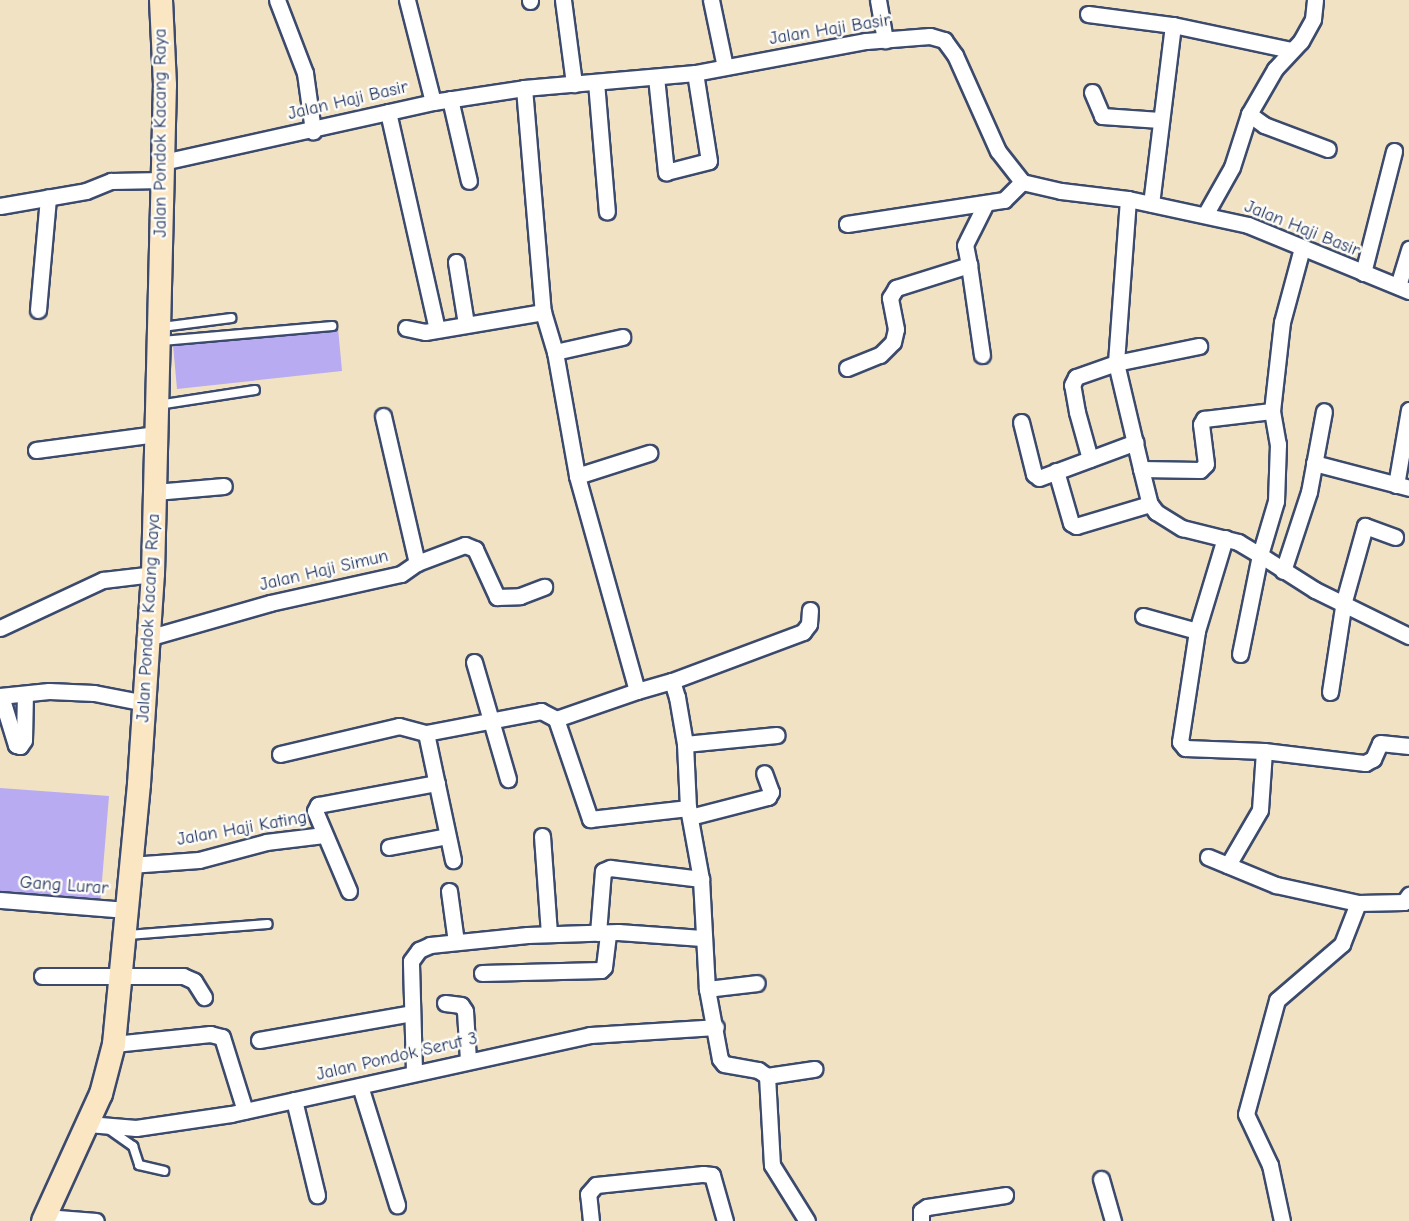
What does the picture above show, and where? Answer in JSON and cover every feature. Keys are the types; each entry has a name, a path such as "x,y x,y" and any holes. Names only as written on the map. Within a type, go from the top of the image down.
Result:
{"main road":[{"name":"Jalan Pondok Kacang Raya","path":"44,1219 98,1126 101,1094 114,1044 151,637 165,85 160,0"}],"street":[{"path":"277,0 305,73 313,130"},
{"path":"407,0 433,102"},
{"path":"564,0 574,84"},
{"path":"711,0 725,67"},
{"path":"878,0 885,40"},
{"path":"1204,215 1232,167 1249,114 1291,50 1301,41 1313,19 1315,0"},
{"path":"1088,14 1173,25 1291,50"},
{"path":"1151,204 1173,25"},
{"name":"Jalan Haji Basir","path":"0,206 86,191 313,130 433,102 524,88 695,73 885,40 930,36 944,40 956,55 998,151 1022,182 1061,191 1128,199 1248,225 1404,289"},
{"path":"656,77 666,172 709,161 695,73"},
{"path":"597,82 607,212"},
{"path":"524,88 543,312 555,352 577,476 638,691"},
{"path":"1092,92 1102,116 1160,120"},
{"path":"450,99 469,181"},
{"path":"388,112 437,330"},
{"path":"1249,114 1264,125 1328,149"},
{"path":"1363,273 1394,152"},
{"path":"847,224 1004,200 1016,192 1022,182"},
{"path":"38,310 48,197"},
{"path":"1128,199 1116,363 1150,504 1182,528 1225,538 1260,555 1283,571 1409,636"},
{"path":"982,355 965,245 986,203"},
{"path":"1240,654 1260,555 1276,501 1278,444 1272,411 1282,322 1302,248"},
{"path":"1404,289 1409,249"},
{"path":"456,262 466,324"},
{"path":"848,368 880,355 893,342 896,329 890,298 896,288 969,265"},
{"path":"406,328 417,332 437,330 543,312"},
{"path":"555,352 622,337"},
{"path":"1090,459 1072,385 1082,372 1199,346"},
{"path":"1314,463 1403,486 1409,410"},
{"path":"1141,469 1200,470 1206,464 1201,424 1204,419 1272,411"},
{"path":"1283,571 1314,463 1324,411"},
{"path":"383,416 417,563"},
{"path":"1020,422 1036,477 1136,442"},
{"path":"36,450 156,434"},
{"path":"577,476 649,453"},
{"path":"1056,471 1071,523 1076,526 1150,504"},
{"path":"155,492 224,486"},
{"path":"1330,692 1344,601 1365,526 1368,524 1395,537"},
{"path":"1225,538 1197,631 1181,745 1264,750 1365,763 1373,759 1380,743 1409,746"},
{"name":"Jalan Haji Simun","path":"151,637 270,603 400,574 417,563 465,545 475,549 497,597 520,596 544,587"},
{"path":"0,628 103,580 153,574"},
{"path":"556,719 672,681 803,632 808,628 810,610"},
{"path":"1143,616 1197,631"},
{"path":"474,662 508,779"},
{"path":"672,681 685,744 689,813 701,879 702,938 707,989 724,1064 767,1076 814,1069"},
{"path":"25,693 24,740 20,746 16,746 0,696 25,693 94,693 146,703"},
{"path":"280,754 399,726 426,733 490,723 541,711 556,719 590,819 689,813 768,797 771,792 764,773"},
{"path":"426,733 453,860"},
{"path":"685,744 777,735"},
{"path":"1228,865 1260,810 1264,750"},
{"path":"348,891 315,811 318,805 437,783"},
{"name":"Jalan Haji Kating","path":"130,865 199,860 266,842 324,835"},
{"path":"389,847 447,836"},
{"path":"542,836 549,934"},
{"path":"1208,857 1276,885 1358,903 1407,900"},
{"path":"482,974 602,969 603,871 610,868 701,879"},
{"path":"449,891 456,942"},
{"name":"Gang Lurar","path":"0,900 126,910"},
{"path":"1282,1221 1270,1165 1248,1121 1247,1106 1277,1000 1342,944 1358,903"},
{"path":"414,1071 412,1013 414,955 430,945 549,934 603,933 702,938"},
{"path":"42,976 119,978 183,976 194,981 204,997"},
{"path":"707,989 757,983"},
{"path":"445,1003 461,1005 465,1011 468,1060"},
{"path":"259,1040 412,1013"},
{"name":"Jalan Pondok Serut 3","path":"98,1126 136,1128 245,1111 360,1086 414,1071 590,1035 716,1027"},
{"path":"114,1044 210,1034 222,1037 245,1111"},
{"path":"767,1076 772,1165 807,1221"},
{"path":"360,1086 397,1205"},
{"path":"294,1101 317,1195"},
{"path":"591,1221 588,1194 597,1185 703,1174 712,1175 724,1221"},
{"path":"1101,1179 1113,1221"},
{"path":"921,1221 921,1211 927,1207 1005,1195"},
{"path":"44,1219 96,1221"}],"lane":[{"path":"158,335 231,318"},
{"path":"158,335 332,326"},
{"path":"157,406 255,390"},
{"path":"123,935 268,924"},
{"path":"98,1126 133,1146 139,1165 164,1171"}],"building":[{"path":"338,328 342,371 177,389 173,345"},
{"path":"0,788 109,796 100,905 0,898"}]}
